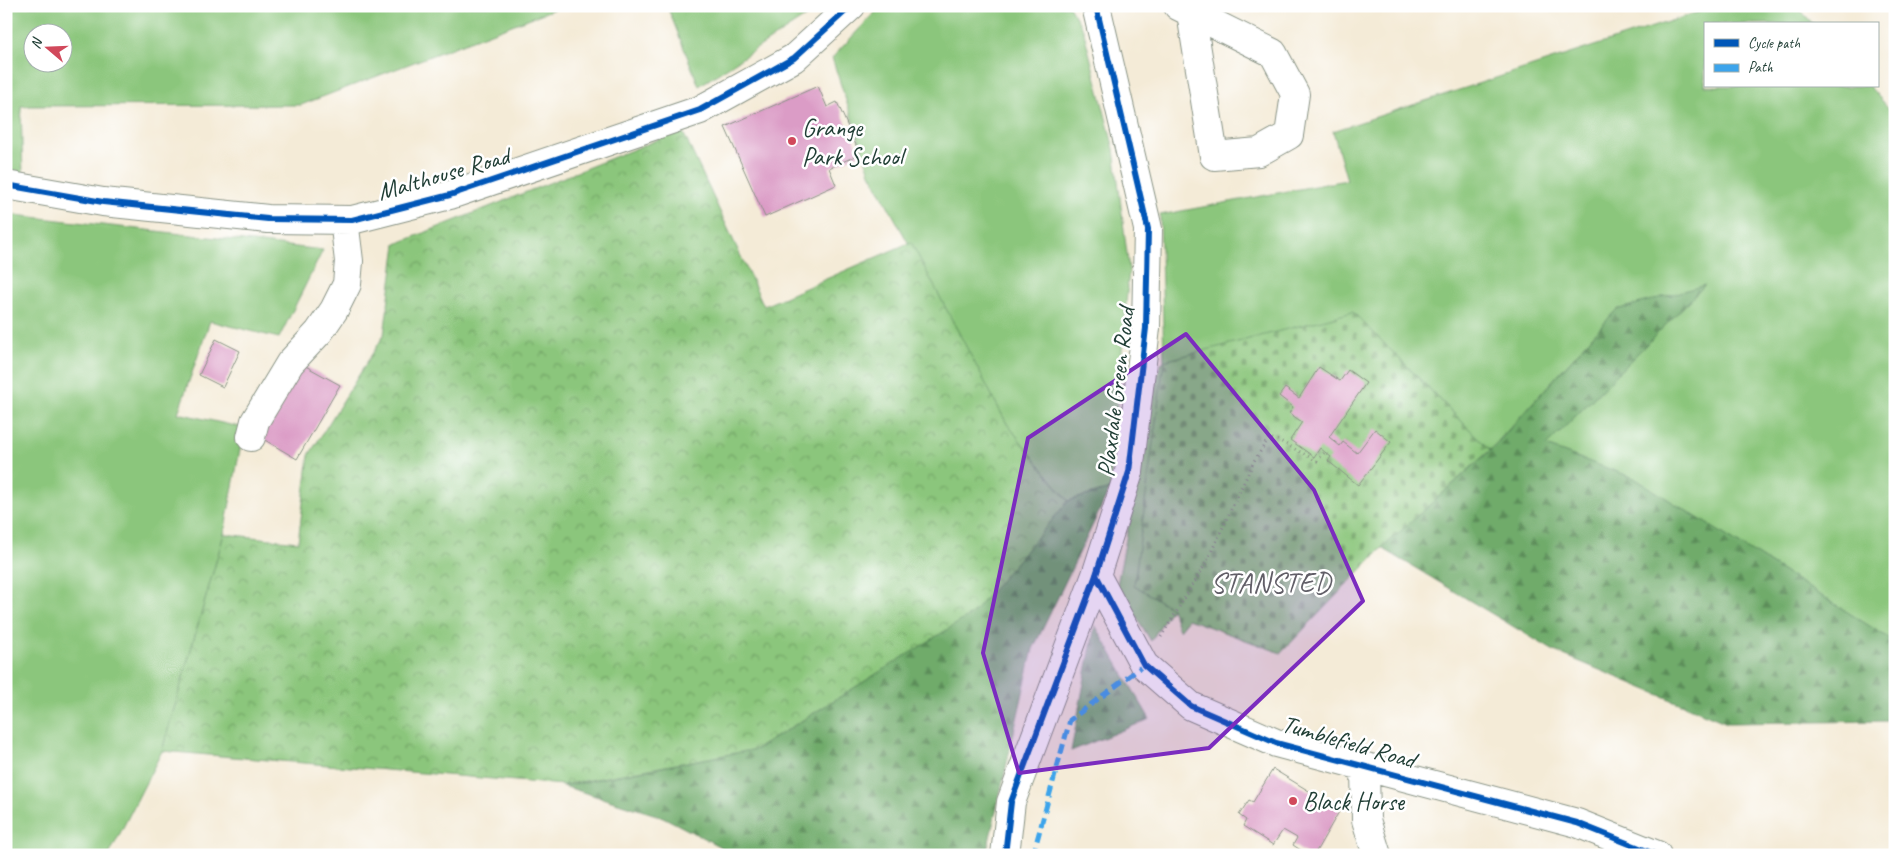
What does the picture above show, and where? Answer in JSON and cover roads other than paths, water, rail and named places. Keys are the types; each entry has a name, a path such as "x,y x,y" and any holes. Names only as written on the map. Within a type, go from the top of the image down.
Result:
{"street":[{"name":"Malthouse Road","path":"6,185 104,202 268,220 352,220 450,195 700,110 794,58 851,6"},
{"name":"Plaxdale Green Road","path":"1005,855 1011,802 1096,575 1129,472 1146,328 1148,229 1098,7"},
{"path":"1184,10 1274,53 1295,94 1289,135 1259,152 1214,156 1184,10"},
{"path":"250,437 255,421 290,363 319,332 334,310 347,284 349,261 344,220"},
{"name":"Tumblefield Road","path":"1096,575 1144,665 1191,706 1276,743 1577,823 1657,855"},
{"path":"1365,767 1366,820 1377,855"}],"place":[{"name":"Grange Park School","path":"792,141"},
{"name":"Black Horse","path":"1293,801"}],"district":[{"name":"STANSTED","path":"1271,582"}]}
